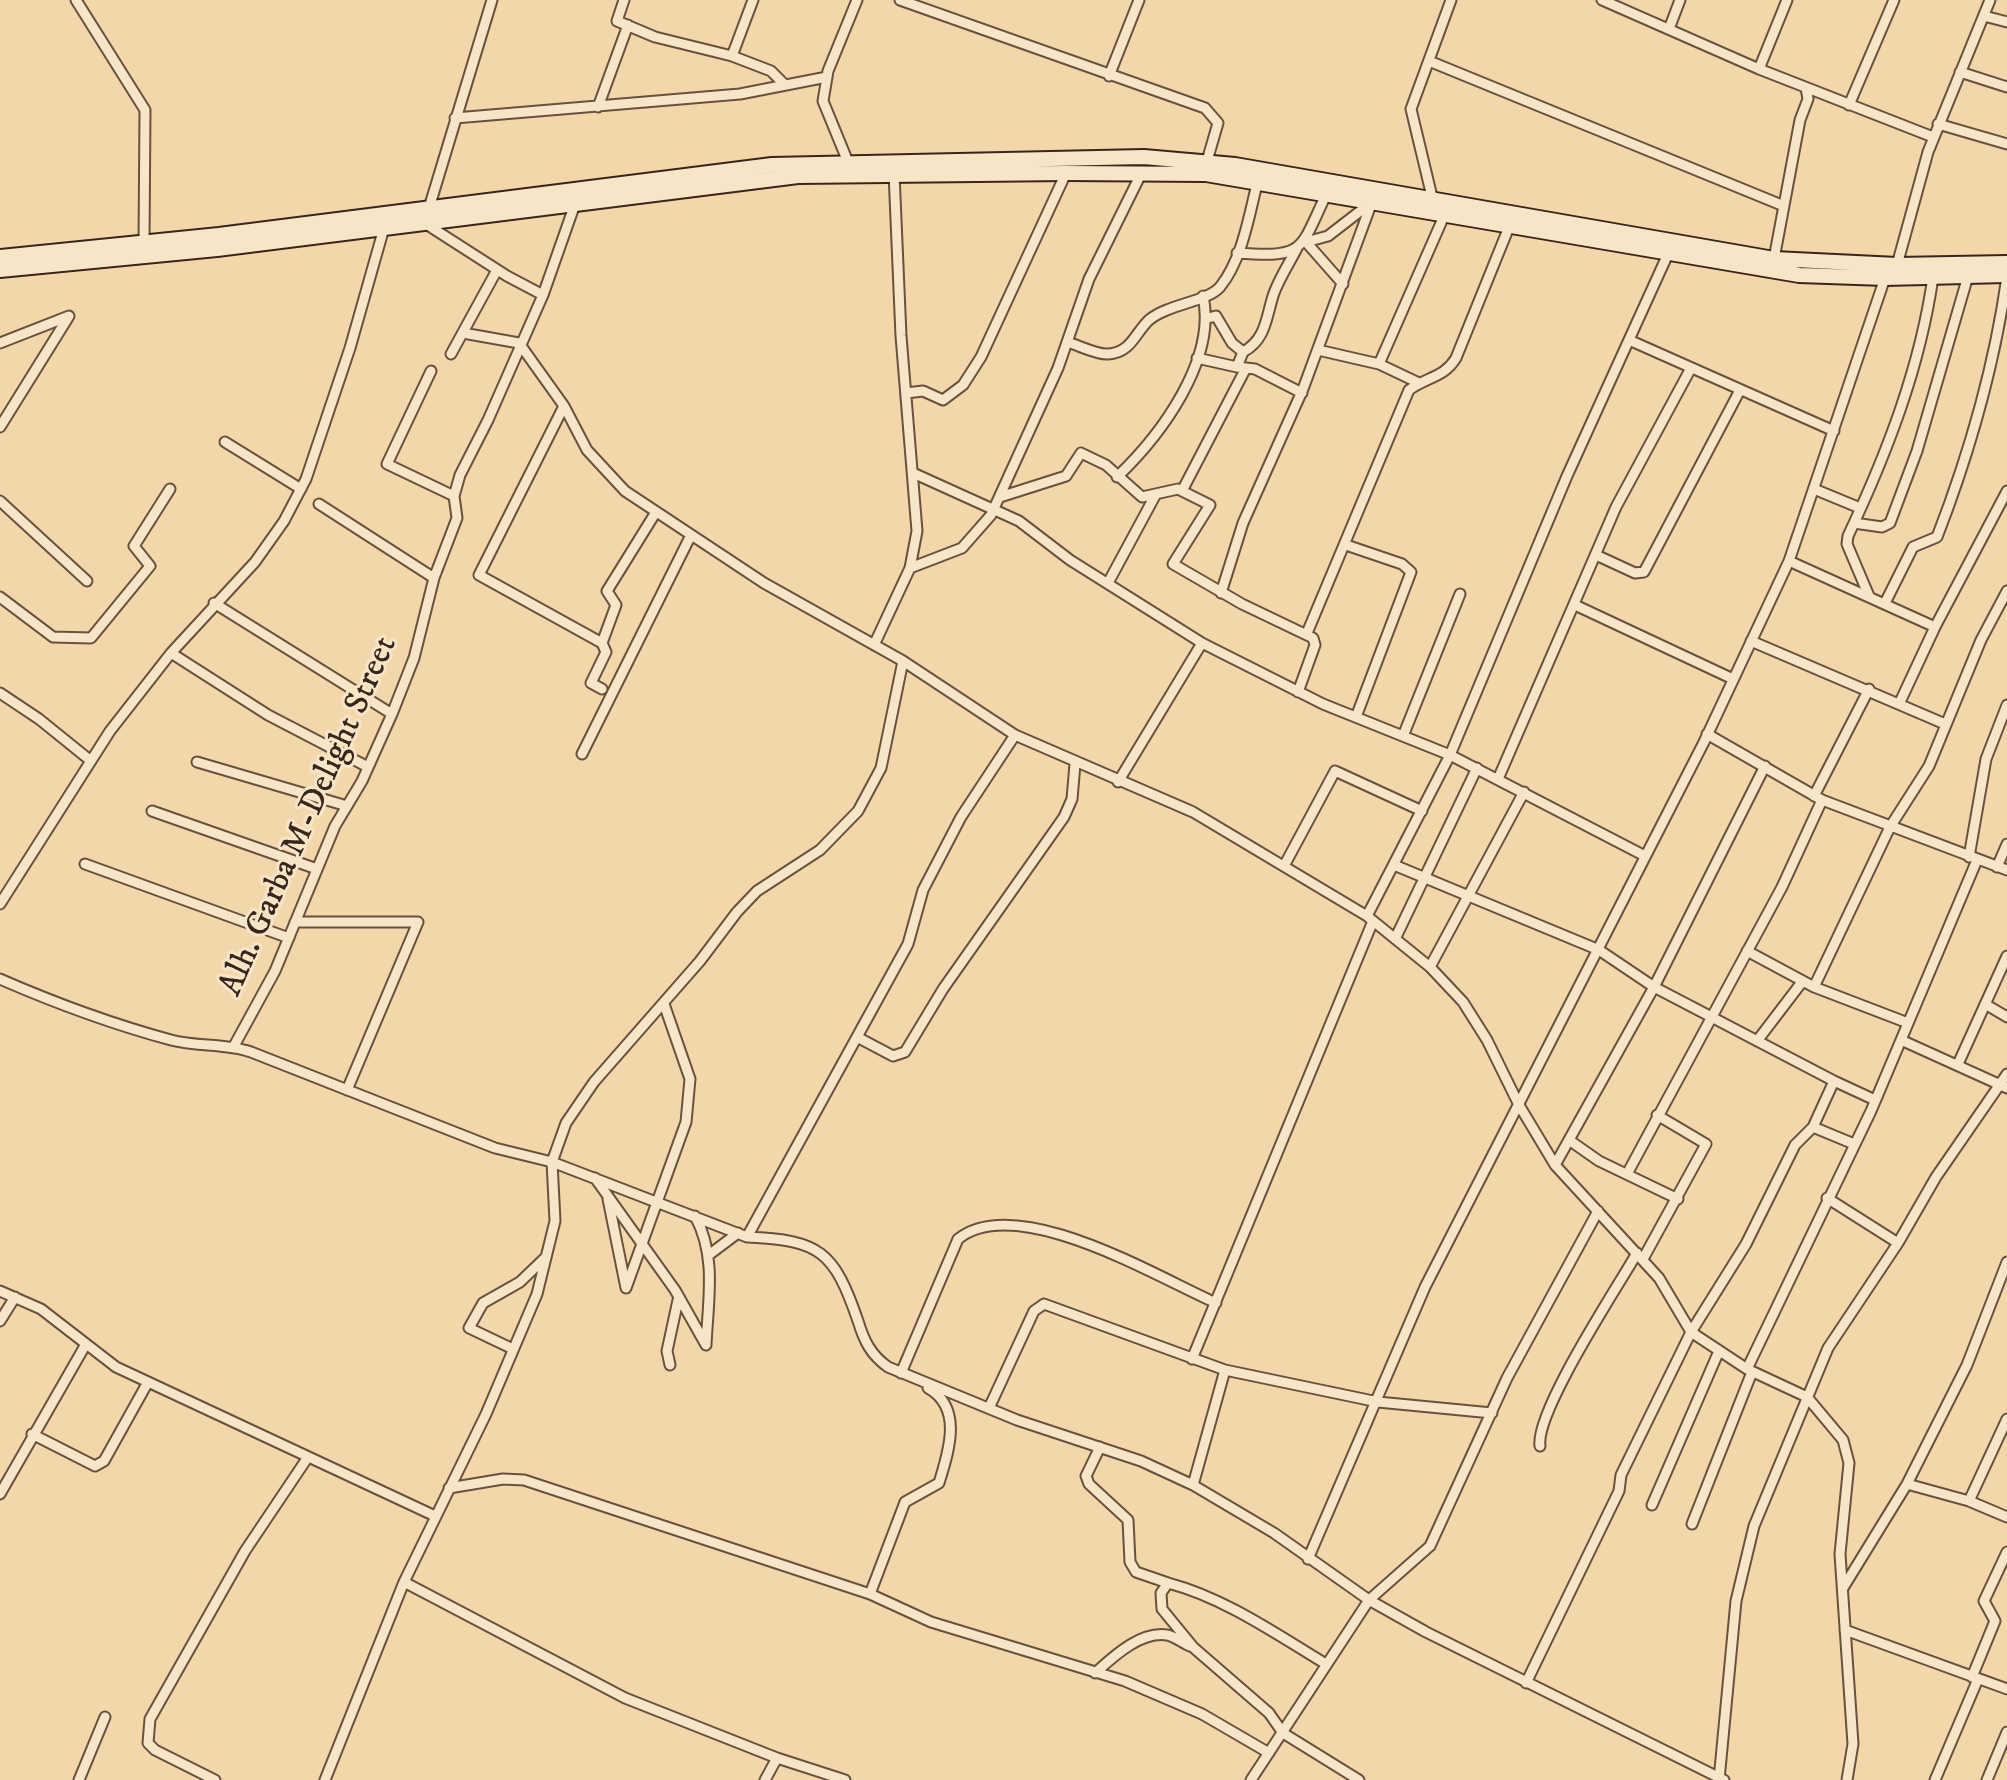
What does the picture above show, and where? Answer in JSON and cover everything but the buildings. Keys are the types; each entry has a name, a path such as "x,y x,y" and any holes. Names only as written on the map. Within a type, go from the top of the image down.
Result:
{"main road":[{"path":"0,257 425,213 692,173 848,162 1130,157 1207,161 1774,259 1897,265 2007,263"},
{"path":"0,270 384,228 425,213 575,204 798,176 1066,173 1206,174 1799,275 1885,278 2007,276"}],"street":[{"path":"76,0 145,110 144,243"},
{"path":"492,0 425,213 497,270 543,295"},
{"path":"624,0 617,21 655,37 732,56 771,71 785,85"},
{"path":"732,56 753,0"},
{"path":"848,162 823,101 827,77 857,0"},
{"path":"900,0 1205,108 1218,123 1207,161"},
{"path":"1109,76 1139,0"},
{"path":"1433,201 1411,109 1451,0"},
{"path":"1602,0 1759,69 1933,137"},
{"path":"1669,29 1680,0"},
{"path":"1759,69 1787,0"},
{"path":"1849,105 1894,0"},
{"path":"1897,265 1933,137 1990,0"},
{"path":"1984,16 2007,22"},
{"path":"598,107 628,25"},
{"path":"1429,61 1784,206"},
{"path":"1960,72 2007,87"},
{"path":"455,118 740,94 827,77"},
{"path":"1774,259 1800,120 1808,99 1806,88"},
{"path":"1938,124 2007,144"},
{"path":"874,645 910,568 917,531 894,173"},
{"path":"906,393 923,391 943,400 963,385 981,357 1066,173"},
{"path":"910,568 962,548 978,533 994,510 1067,342 1089,279 1141,174"},
{"path":"1067,342 1108,354 1132,344 1148,321 1177,303 1203,296 1221,286 1237,253 1257,184"},
{"path":"1243,352 1256,345 1261,336 1275,290 1302,245 1326,195"},
{"path":"1237,253 1265,255 1328,236 1372,202"},
{"path":"1221,593 1243,523 1302,393 1372,202"},
{"name":"Alh. Garba M-Delight Street","path":"234,1046 289,938 317,869 392,714 414,658 434,578 457,518 454,496 465,462 488,420 519,343 543,295 575,204"},
{"path":"1379,364 1444,216"},
{"path":"1307,633 1346,545 1348,532 1398,411 1409,390 1419,383 1435,380 1449,369 1456,358 1509,227"},
{"path":"0,904 91,761 171,653 255,562 301,489 350,348 384,228"},
{"path":"1302,245 1343,284"},
{"path":"1192,1359 1370,918 1450,755 1668,254"},
{"path":"451,354 497,270"},
{"path":"1854,523 1882,527 1890,523 1917,451 1968,276"},
{"path":"1885,603 1913,547 1937,537 1951,502 1979,419 1999,335 2007,276"},
{"path":"1869,596 1847,544 1904,401 1927,318 1933,277"},
{"path":"1308,1559 1425,1287 1599,950 1789,561 1885,278"},
{"path":"1117,477 1159,435 1197,358 1208,318 1203,296"},
{"path":"0,343 69,316 0,427"},
{"path":"1208,318 1216,316 1232,343 1243,352"},
{"path":"463,333 519,343 564,406 587,450 605,472 656,512 764,583 903,661 1015,735 1075,764 1193,812 1370,918 1430,967 1463,1002 1487,1040 1519,1105 1555,1165 1659,1278 1691,1332 1750,1370 1807,1397 1843,1440 1849,1463 1840,1554 1853,1744 1847,1780"},
{"path":"1629,340 1739,392 1834,431"},
{"path":"1318,350 1379,364 1419,383"},
{"path":"1182,491 1242,368 1243,352"},
{"path":"1197,358 1255,369 1302,393"},
{"path":"1498,779 1616,507 1691,368"},
{"path":"431,371 387,464 454,496"},
{"path":"1596,555 1635,573 1644,572 1739,392"},
{"path":"564,406 479,575 602,643 606,652 591,683 602,689"},
{"path":"225,442 301,489"},
{"path":"1000,497 1066,476 1081,453 1106,465 1142,497 1182,491 1210,505 1173,564 1221,593 1307,633 1315,645 1298,692"},
{"path":"913,473 1036,531 1070,560 1202,643 1298,692 1450,755 1645,856"},
{"path":"0,597 53,637 91,638 150,566 134,546 170,489"},
{"path":"1814,489 1860,508"},
{"path":"1900,702 1935,627 2007,491"},
{"path":"1108,583 1156,494"},
{"path":"0,501 87,581"},
{"path":"319,504 434,578"},
{"path":"602,643 616,605 607,591 656,512"},
{"path":"582,754 691,535"},
{"path":"1346,545 1402,564 1411,572 1356,717"},
{"path":"1789,561 1935,627"},
{"path":"1814,987 1890,827 1918,788 1981,640 2007,591"},
{"path":"1403,736 1460,594"},
{"path":"214,603 392,714"},
{"path":"1575,605 1733,679"},
{"path":"1751,641 1900,702 1945,724"},
{"path":"1118,782 1202,643"},
{"path":"171,653 268,715 368,767"},
{"path":"325,1780 404,1582 486,1414 537,1294 555,1221 552,1162 573,1111 757,891 820,850 858,811 881,768 903,661"},
{"path":"1627,1174 1782,887 1818,798 1869,689"},
{"path":"0,693 39,719 91,761"},
{"path":"1692,1524 1750,1370 1875,1100 1973,858 1986,759 2007,705"},
{"path":"1707,734 1818,798 2002,869 2007,844"},
{"path":"710,1254 742,1235 908,944 923,890 961,817 1015,735"},
{"path":"197,762 347,806"},
{"path":"857,1037 893,1056 905,1052 1064,817 1072,799 1075,764"},
{"path":"1555,1165 1654,987 1765,766"},
{"path":"1395,939 1477,768"},
{"path":"1284,866 1335,771 1422,811"},
{"path":"1430,967 1471,896 1524,792"},
{"path":"152,811 317,869"},
{"path":"85,864 289,938"},
{"path":"1394,865 1599,950 1654,987 1875,1100"},
{"path":"295,922 418,922 347,1090"},
{"path":"1747,951 1802,982 1908,1023"},
{"path":"1958,1064 2007,956"},
{"path":"0,979 82,1012 174,1041 234,1046 495,1148 552,1162 742,1235 784,1238 809,1245 823,1254 849,1296 864,1342 876,1358 935,1392 946,1408 953,1438 939,1483 905,1502 870,1594"},
{"path":"1757,1041 1802,982"},
{"path":"608,1199 626,1288 686,1122 690,1079 664,1004"},
{"path":"1985,1004 2007,1017"},
{"path":"1901,1040 2003,1087"},
{"path":"901,1373 989,1408 1141,1461 1193,1485 1274,1533 1369,1600 1526,1683 1720,1779 1736,1601 1754,1526 1807,1397 1841,1326 1898,1243 1936,1177 2003,1087 2007,1074"},
{"path":"1526,1683 1619,1491 1628,1460 1691,1332 1746,1244 1795,1145 1813,1127 1834,1081"},
{"path":"1540,1446 1539,1437 1556,1394 1678,1199 1706,1144 1657,1115"},
{"path":"1813,1127 1854,1144"},
{"path":"1569,1140 1678,1199"},
{"path":"595,1178 675,1290 706,1345 710,1254 706,1236 695,1216"},
{"path":"1827,1198 1898,1243"},
{"path":"1253,1778 1369,1600 1430,1546 1492,1413 1598,1211"},
{"path":"901,1373 958,1239 970,1230 992,1226 1027,1227 1096,1247 1216,1303"},
{"path":"513,1349 469,1328 483,1303 520,1282 548,1255"},
{"path":"1843,1588 1907,1484 1967,1365 2007,1262"},
{"path":"0,1291 41,1309 101,1359 435,1516"},
{"path":"0,1321 15,1297"},
{"path":"670,1365 667,1351 678,1300"},
{"path":"989,1408 1034,1311 1044,1304 1225,1370 1378,1402 1492,1413"},
{"path":"0,1494 86,1344"},
{"path":"1652,1505 1719,1351"},
{"path":"1193,1485 1225,1370"},
{"path":"32,1434 95,1466 104,1461 148,1382"},
{"path":"1969,1501 2007,1419"},
{"path":"1100,1447 1086,1476 1089,1484 1128,1520 1130,1562 1136,1572 1248,1617 1326,1664"},
{"path":"215,1780 155,1750 148,1743 150,1719 245,1551 308,1457"},
{"path":"449,1488 503,1479 524,1480 870,1594 931,1622 1095,1673 1202,1714 1269,1753"},
{"path":"1907,1484 1969,1501 2007,1517"},
{"path":"1935,1780 1995,1621 1984,1601 2007,1552"},
{"path":"404,1582 625,1698 777,1758 845,1780"},
{"path":"1168,1583 1161,1593 1162,1609 1194,1648 1269,1713 1283,1733 1359,1780"},
{"path":"1845,1630 2007,1689"},
{"path":"1095,1673 1116,1654 1141,1640 1166,1635 1194,1648"},
{"path":"81,1779 105,1717"},
{"path":"1987,1780 2007,1732"},
{"path":"765,1780 777,1758"}]}
